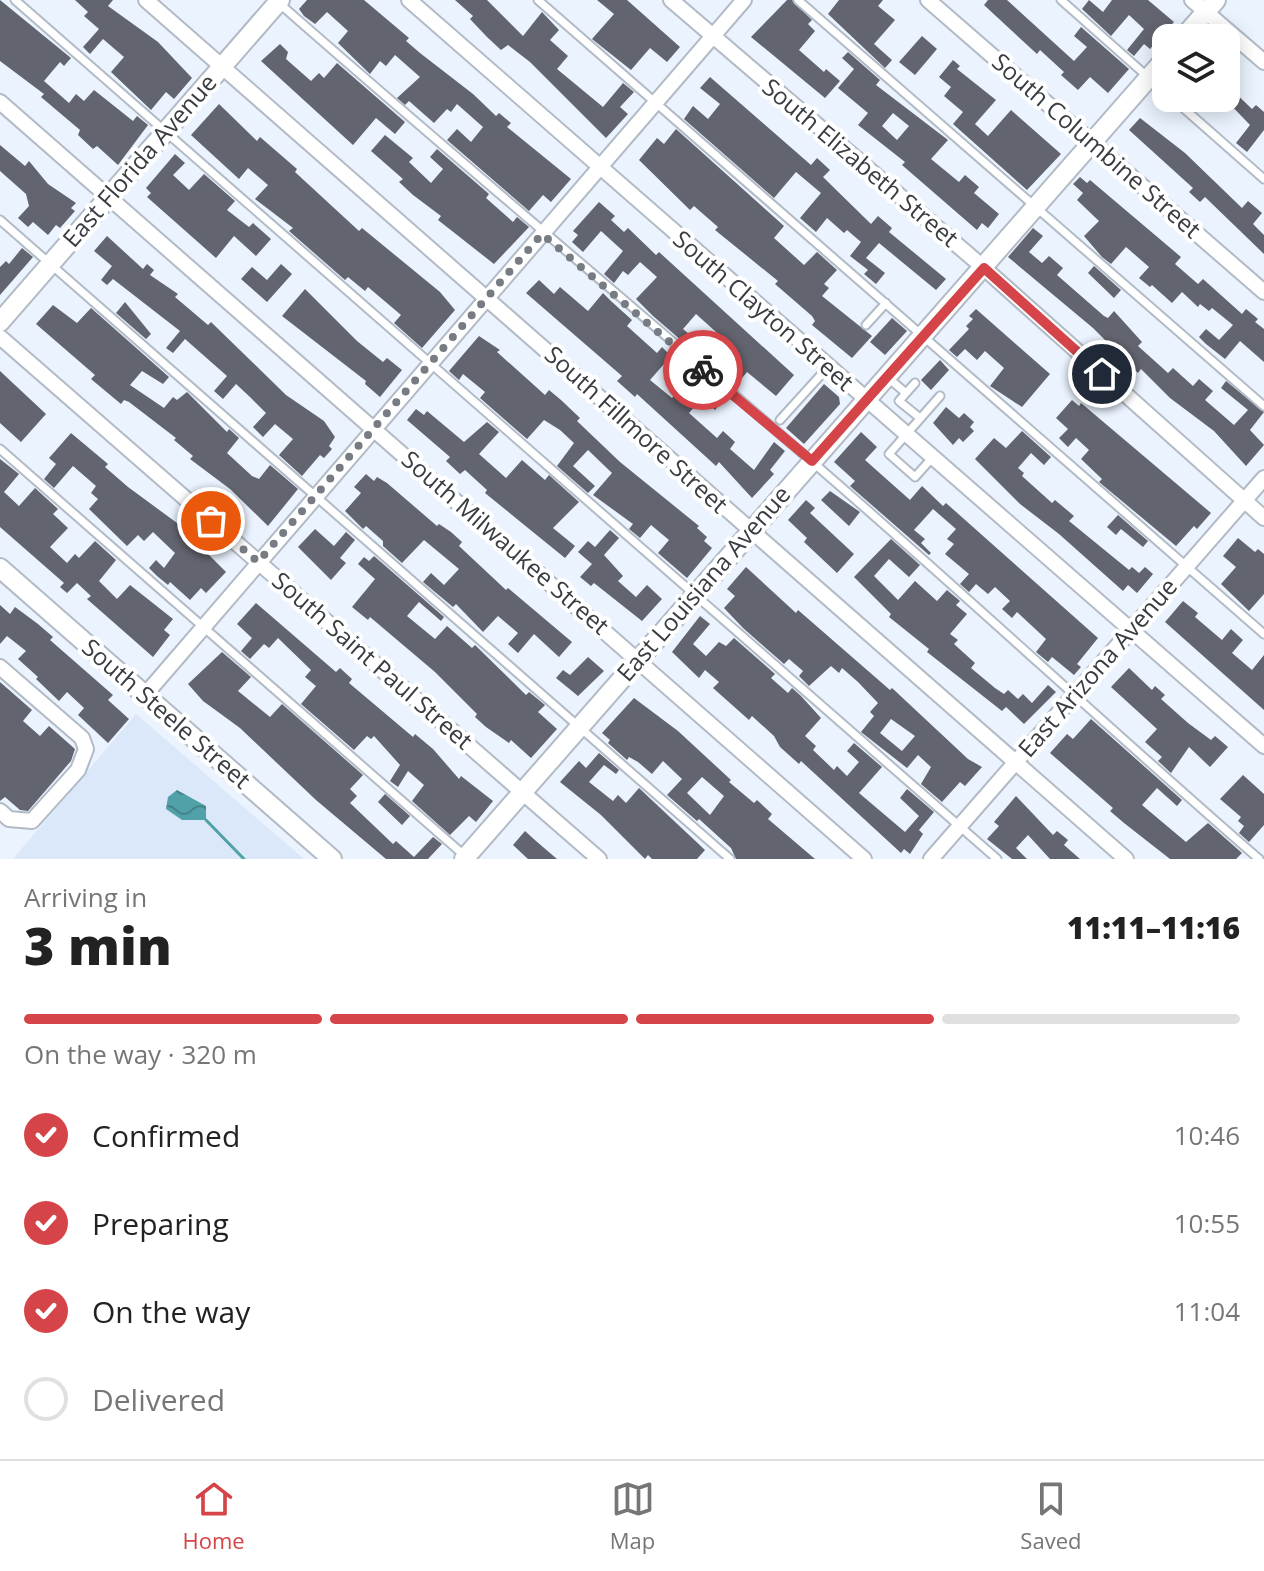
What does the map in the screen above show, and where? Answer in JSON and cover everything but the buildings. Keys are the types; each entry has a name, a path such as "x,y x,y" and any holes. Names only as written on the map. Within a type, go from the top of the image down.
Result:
{"street":[{"name":"South Fillmore Street","path":"146,0 1126,859"},
{"name":"South Clayton Street","path":"409,0 1264,746"},
{"name":"South Elizabeth Street","path":"671,0 984,268 1264,518"},
{"path":"145,695 427,364 744,0"},
{"name":"South Columbine Street","path":"928,0 1264,292"},
{"name":"East Florida Avenue","path":"0,322 278,1"},
{"path":"1192,24 1205,4 1264,62"},
{"name":"East Louisiana Avenue","path":"466,858 749,530 984,268 1152,74"},
{"name":"South Milwaukee Street","path":"0,102 864,859"},
{"name":"South Saint Paul Street","path":"0,337 599,859"},
{"name":"East Arizona Avenue","path":"931,859 1264,478"},
{"name":"South Steele Street","path":"0,568 332,859"},
{"path":"0,667 82,738 86,749 78,770 32,821 9,819 0,811"}],"lane":[{"path":"15,0 427,364 997,859"},
{"path":"538,0 1264,634"},
{"path":"798,0 1264,406"},
{"path":"1061,0 1152,81"},
{"path":"278,1 542,234 812,461 1073,697 1259,859"},
{"path":"1188,112 1264,179"},
{"path":"0,220 581,725 730,859"},
{"path":"866,325 886,303"},
{"path":"780,420 828,367"},
{"path":"887,377 906,393"},
{"path":"915,383 899,401 920,418"},
{"path":"932,458 915,477 889,454 940,396"},
{"path":"0,449 466,858"}],"shaded area":[{"path":"136,714 304,859 13,859"}],"water":[{"path":"177,790 206,806 206,820 182,820 166,809 168,797"}],"waterway":[{"path":"206,820 244,859"}],"way so far":[{"path":"211,521 258,562 542,234 703,370"}],"route":[{"path":"703,370 812,461 984,268 1102,374"}]}
